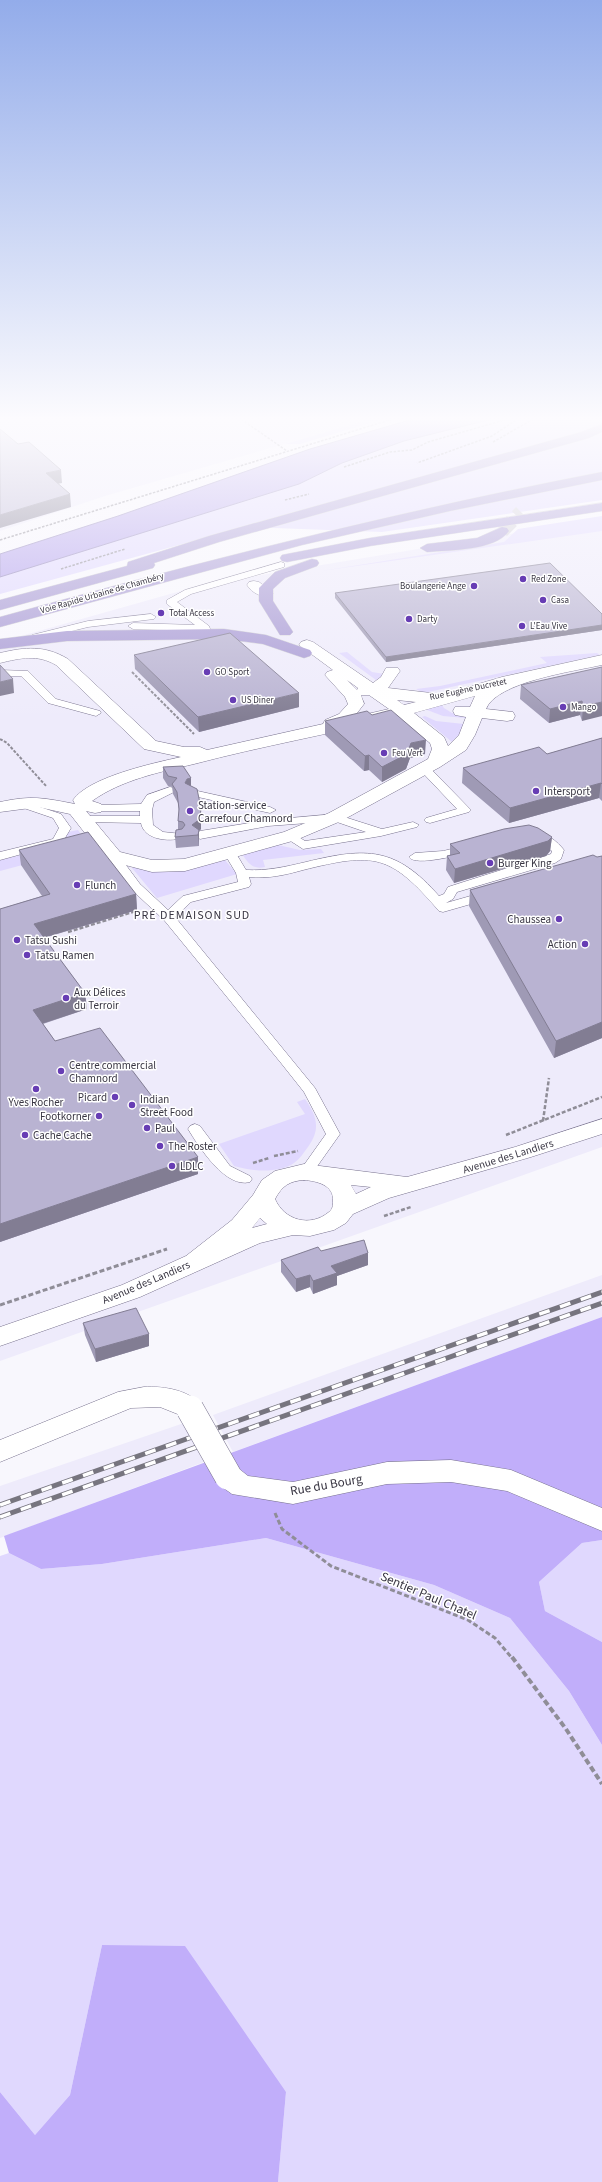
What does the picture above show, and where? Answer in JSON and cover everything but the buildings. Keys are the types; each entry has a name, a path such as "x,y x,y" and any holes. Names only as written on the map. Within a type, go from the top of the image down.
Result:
{"highway":[{"path":"51,591 214,539 285,519"},
{"name":"Voie Rapide Urbaine de Chambéry","path":"0,605 213,548 334,519"},
{"name":"Voie Rapide Urbaine de Chambéry","path":"0,622 315,537 393,519"},
{"path":"0,637 218,574 276,560 494,519"},
{"path":"285,632 266,601 266,588 273,579 285,572 308,564 484,541 498,535 502,531"},
{"path":"305,649 285,632 271,623 257,610 250,595 254,584 264,574 281,565 338,548"},
{"path":"0,644 23,640 74,636 206,631 239,635 305,649"}],"street":[{"path":"254,584 266,593"},
{"name":"Rue Eugène Ducretet","path":"291,735 338,721 353,710 356,704 353,695 305,649"},
{"name":"Rue Eugène Ducretet","path":"305,649 373,690 402,711 438,741 441,749 428,765"},
{"path":"0,658 26,652 52,654 150,745 184,752 222,751"},
{"name":"Rue Eugène Ducretet","path":"333,675 359,691 373,690 403,696 428,698 602,660"},
{"path":"373,690 386,683 392,671"},
{"name":"Rue Eugène Ducretet","path":"428,765 460,746 467,735 481,699 486,694 515,680"},
{"name":"Rue Eugène Ducretet","path":"222,751 402,711 515,680"},
{"path":"455,696 449,701 452,708 457,710 476,713 503,712 486,694"},
{"path":"222,751 103,785 84,796 82,800 90,810 113,856 152,866 185,865 290,836 335,817 428,765"},
{"path":"0,807 20,803 38,802 76,810 90,810"},
{"name":"Avenue des Landiers","path":"345,1208 381,1192 523,1152 602,1126"},
{"path":"294,1173 312,1173 332,1179 342,1187 346,1197 345,1208 334,1219 318,1227 291,1227 270,1216 264,1207 263,1199 265,1191 274,1181 294,1173"},
{"name":"Avenue des Landiers","path":"312,1173 413,1184"},
{"path":"195,1262 240,1226 263,1199"},
{"name":"Avenue des Landiers","path":"0,1337 131,1291 254,1236 291,1227"},
{"name":"Rue du Bourg","path":"0,1451 127,1399 148,1396 167,1397 177,1400 190,1409 228,1476 242,1486 293,1493 387,1473 452,1471 511,1481 602,1520"}],"lane":[{"path":"206,631 178,612 170,602 188,592 281,565"},
{"path":"23,640 93,623 151,617"},
{"path":"93,623 206,631"},
{"path":"0,673 19,673 52,700 96,713 60,708 40,702 34,697 19,673"},
{"path":"428,765 465,810 430,820"},
{"path":"170,790 151,796 146,807 147,826 160,836 178,836"},
{"path":"193,792 270,810"},
{"path":"0,856 58,841 65,828 57,816 20,803"},
{"path":"90,810 146,807"},
{"path":"90,810 146,820"},
{"path":"291,813 305,818"},
{"path":"200,835 268,822 305,818 335,817 381,833"},
{"path":"290,836 304,845 381,833 413,825"},
{"path":"438,902 449,896 452,890 551,860 557,856 558,850 548,841 534,834 524,834"},
{"path":"415,856 443,855 480,846"},
{"path":"168,917 187,899 245,884 242,873 230,853"},
{"path":"113,856 122,871 150,901 168,917 286,1060 314,1098 333,1134 312,1173"},
{"path":"242,873 268,875 345,857 373,858 390,861 408,871 443,908 502,891"},
{"path":"150,901 181,905"},
{"path":"196,1129 225,1169 245,1179"}],"path":[{"path":"0,540 68,519"},
{"path":"132,672 194,732 194,741 184,752"},
{"path":"0,739 7,743 47,786 46,788"},
{"path":"543,1121 548,1078"},
{"path":"499,1137 602,1097"},
{"path":"0,1305 171,1247"},
{"name":"Sentier Paul Chatel","path":"282,1529 331,1566 468,1620 495,1638 524,1671 566,1729 602,1784"}],"shaded area":[{"path":"0,519 37,519 0,531"},
{"path":"109,519 187,519 0,577 0,554"},
{"path":"187,519 473,519 382,532 245,527 0,594 0,577"},
{"path":"584,519 602,519 602,531 321,571 504,542 518,529"},
{"path":"602,523 602,1147 0,1361 0,642 202,585 569,524"},
{"path":"347,652 372,672 384,674 378,681 376,680 339,653"},
{"path":"597,653 600,655 428,692 421,692 416,689 440,686 547,663 540,657"},
{"path":"441,704 452,713 466,716 466,718 443,716 422,708"},
{"path":"425,716 436,721 464,724 458,740 452,742 422,717"},
{"path":"78,830 90,847 0,871 0,860 60,846 68,832"},
{"path":"278,845 300,850 321,849 324,853 263,860 265,867 261,868 251,865 242,854"},
{"path":"224,859 237,874 157,898 132,868"},
{"path":"305,1099 315,1117 316,1128 312,1140 298,1160 288,1166 272,1170 256,1170 234,1166 219,1144 305,1114 297,1102"},
{"path":"602,1275 602,1317 233,1452 213,1415"},
{"path":"602,1317 602,1540 582,1543 539,1582 545,1611 602,1642 602,1745 569,1691 510,1618 434,1585 266,1538 102,1564 41,1569 9,1553 4,1536"},
{"path":"184,1423 204,1462 0,1538 0,1486"},
{"path":"266,1538 434,1585 510,1618 569,1691 602,1745 602,2182 278,2182 286,2092 102,1945 70,2095 35,2135 0,2092 0,1556 9,1553 41,1569 102,1564"},
{"path":"602,1540 602,1642 545,1611 539,1582 582,1543"},
{"path":"102,1945 185,1946 286,2092 278,2182 0,2182 0,2092 35,2135 70,2095"}],"tunnel":[{"path":"502,531 514,519"}],"railway":[{"path":"0,1505 602,1292"},
{"path":"0,1517 602,1303"}],"place":[{"name":"Red Zone","path":"523,579"},
{"name":"Boulangerie Ange","path":"474,586"},
{"name":"Casa","path":"543,600"},
{"name":"Total Access","path":"161,613"},
{"name":"Darty","path":"409,619"},
{"name":"L'Eau Vive","path":"522,626"},
{"name":"GO Sport","path":"207,672"},
{"name":"US Diner","path":"233,700"},
{"name":"Mango","path":"563,707"},
{"name":"Feu Vert","path":"384,753"},
{"name":"Intersport","path":"536,791"},
{"name":"Station-service Carrefour Chamnord","path":"190,811"},
{"name":"Burger King","path":"490,863"},
{"name":"Flunch","path":"77,885"},
{"name":"Chaussea","path":"559,919"},
{"name":"Tatsu Sushi","path":"17,940"},
{"name":"Action","path":"585,944"},
{"name":"Tatsu Ramen","path":"27,955"},
{"name":"Aux Délices du Terroir","path":"66,998"},
{"name":"Centre commercial Chamnord","path":"61,1071"},
{"name":"Yves Rocher","path":"36,1089"},
{"name":"Picard","path":"115,1097"},
{"name":"Indian Street Food","path":"132,1105"},
{"name":"Footkorner","path":"99,1116"},
{"name":"Paul","path":"147,1128"},
{"name":"Cache Cache","path":"25,1135"},
{"name":"The Roster","path":"160,1146"},
{"name":"LDLC","path":"172,1166"}],"district":[{"name":"PRÉ DEMAISON SUD","path":"192,915"}]}
